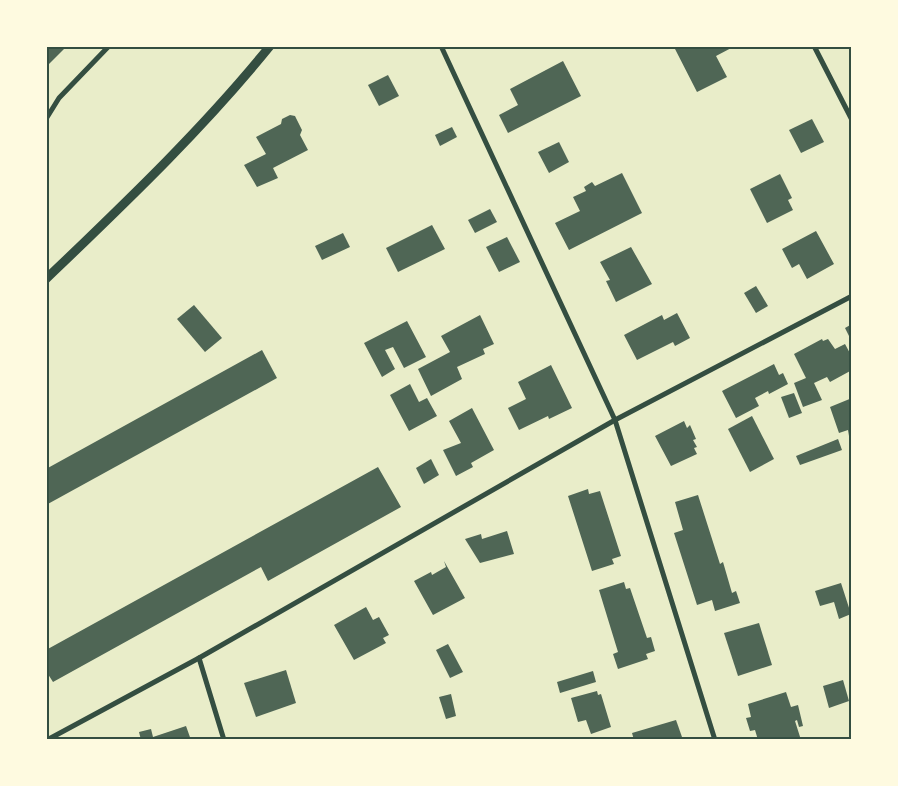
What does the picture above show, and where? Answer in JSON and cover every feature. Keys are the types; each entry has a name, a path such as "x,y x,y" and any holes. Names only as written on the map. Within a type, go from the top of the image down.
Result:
{"street":[{"path":"46,119 59,98 109,46"},
{"path":"46,279 175,154 235,89 270,46"},
{"path":"441,46 615,420 715,740"},
{"path":"814,46 852,120"},
{"path":"47,740 199,658 615,420 852,296"},
{"path":"199,658 224,740"}],"building":[{"path":"46,46 67,46 46,67"},
{"path":"735,46 716,56 727,77 697,92 674,47"},
{"path":"563,61 581,96 508,133 499,115 518,105 510,89"},
{"path":"388,75 399,96 379,106 368,85"},
{"path":"290,115 295,116 302,130 300,135 308,150 273,168 278,178 257,187 244,165 266,154 256,137 281,124 282,119"},
{"path":"812,119 824,142 801,153 789,130"},
{"path":"452,127 457,137 440,146 435,135"},
{"path":"559,142 569,162 549,173 538,152"},
{"path":"622,173 642,213 569,250 555,223 580,211 573,197 586,191 584,187 592,182 595,186"},
{"path":"780,174 792,198 788,200 793,210 767,223 750,189"},
{"path":"490,209 497,222 475,233 468,220"},
{"path":"432,225 445,249 398,272 386,248"},
{"path":"816,231 834,264 807,279 799,264 792,268 782,249"},
{"path":"343,233 350,247 322,260 315,246"},
{"path":"507,237 520,262 499,272 486,247"},
{"path":"631,247 652,284 616,302 606,281 610,280 600,262"},
{"path":"756,286 768,306 756,313 744,293"},
{"path":"194,305 222,338 205,352 177,319"},
{"path":"677,313 690,338 675,346 673,342 637,360 624,335 662,315 664,320"},
{"path":"480,315 494,344 483,349 485,354 457,367 462,379 431,396 418,369 450,352 441,336"},
{"path":"407,321 426,357 404,368 393,347 385,350 395,369 382,377 364,343"},
{"path":"852,324 852,342 845,328"},
{"path":"822,339 823,341 828,339 835,349 845,344 852,357 852,370 830,382 827,377 814,383 822,400 803,407 794,383 806,378 794,354"},
{"path":"262,350 277,378 46,505 46,469"},
{"path":"774,364 779,375 783,373 788,384 769,394 768,391 755,398 759,406 736,418 722,391"},
{"path":"551,365 572,408 549,419 548,416 519,430 508,408 526,399 518,382"},
{"path":"410,384 419,402 427,398 437,416 409,431 390,395"},
{"path":"794,393 802,413 789,418 781,397"},
{"path":"852,398 852,435 849,436 848,430 839,433 830,407"},
{"path":"472,408 494,450 471,463 473,467 456,476 443,450 461,443 449,421"},
{"path":"752,416 774,459 750,472 728,429"},
{"path":"684,421 687,428 690,425 696,439 693,440 697,447 694,448 697,454 671,466 655,436"},
{"path":"838,439 842,450 800,465 796,456"},
{"path":"431,459 439,475 424,484 416,468"},
{"path":"378,467 401,507 268,581 261,567 53,682 46,671 46,650"},
{"path":"588,489 589,494 600,491 621,556 612,559 614,564 592,571 568,496"},
{"path":"698,495 720,564 723,562 732,593 736,591 740,603 715,611 712,600 697,605 674,533 683,530 675,502"},
{"path":"507,531 514,554 480,563 465,539 481,534 482,539"},
{"path":"444,561 465,598 433,615 414,581 431,572 432,575 446,567"},
{"path":"624,582 626,589 630,588 647,638 651,637 655,651 646,654 648,659 618,669 613,654 618,652 599,590"},
{"path":"841,583 851,614 839,619 834,602 820,606 815,591"},
{"path":"366,607 373,620 379,617 389,635 383,638 386,643 354,660 334,625"},
{"path":"759,623 772,665 738,676 724,633"},
{"path":"448,644 463,672 450,678 436,650"},
{"path":"286,670 296,703 256,717 244,683"},
{"path":"593,671 596,682 560,693 557,682"},
{"path":"843,680 849,701 829,708 823,686"},
{"path":"597,691 598,695 601,694 611,727 591,734 586,720 578,722 571,698"},
{"path":"786,692 791,707 798,705 803,726 799,727 797,720 795,721 801,740 758,740 755,730 750,731 746,718 751,717 748,704"},
{"path":"451,694 456,716 446,719 439,697"},
{"path":"676,720 682,737 679,740 634,740 632,733"},
{"path":"186,726 191,740 141,740 139,732 151,729 153,737"}]}
